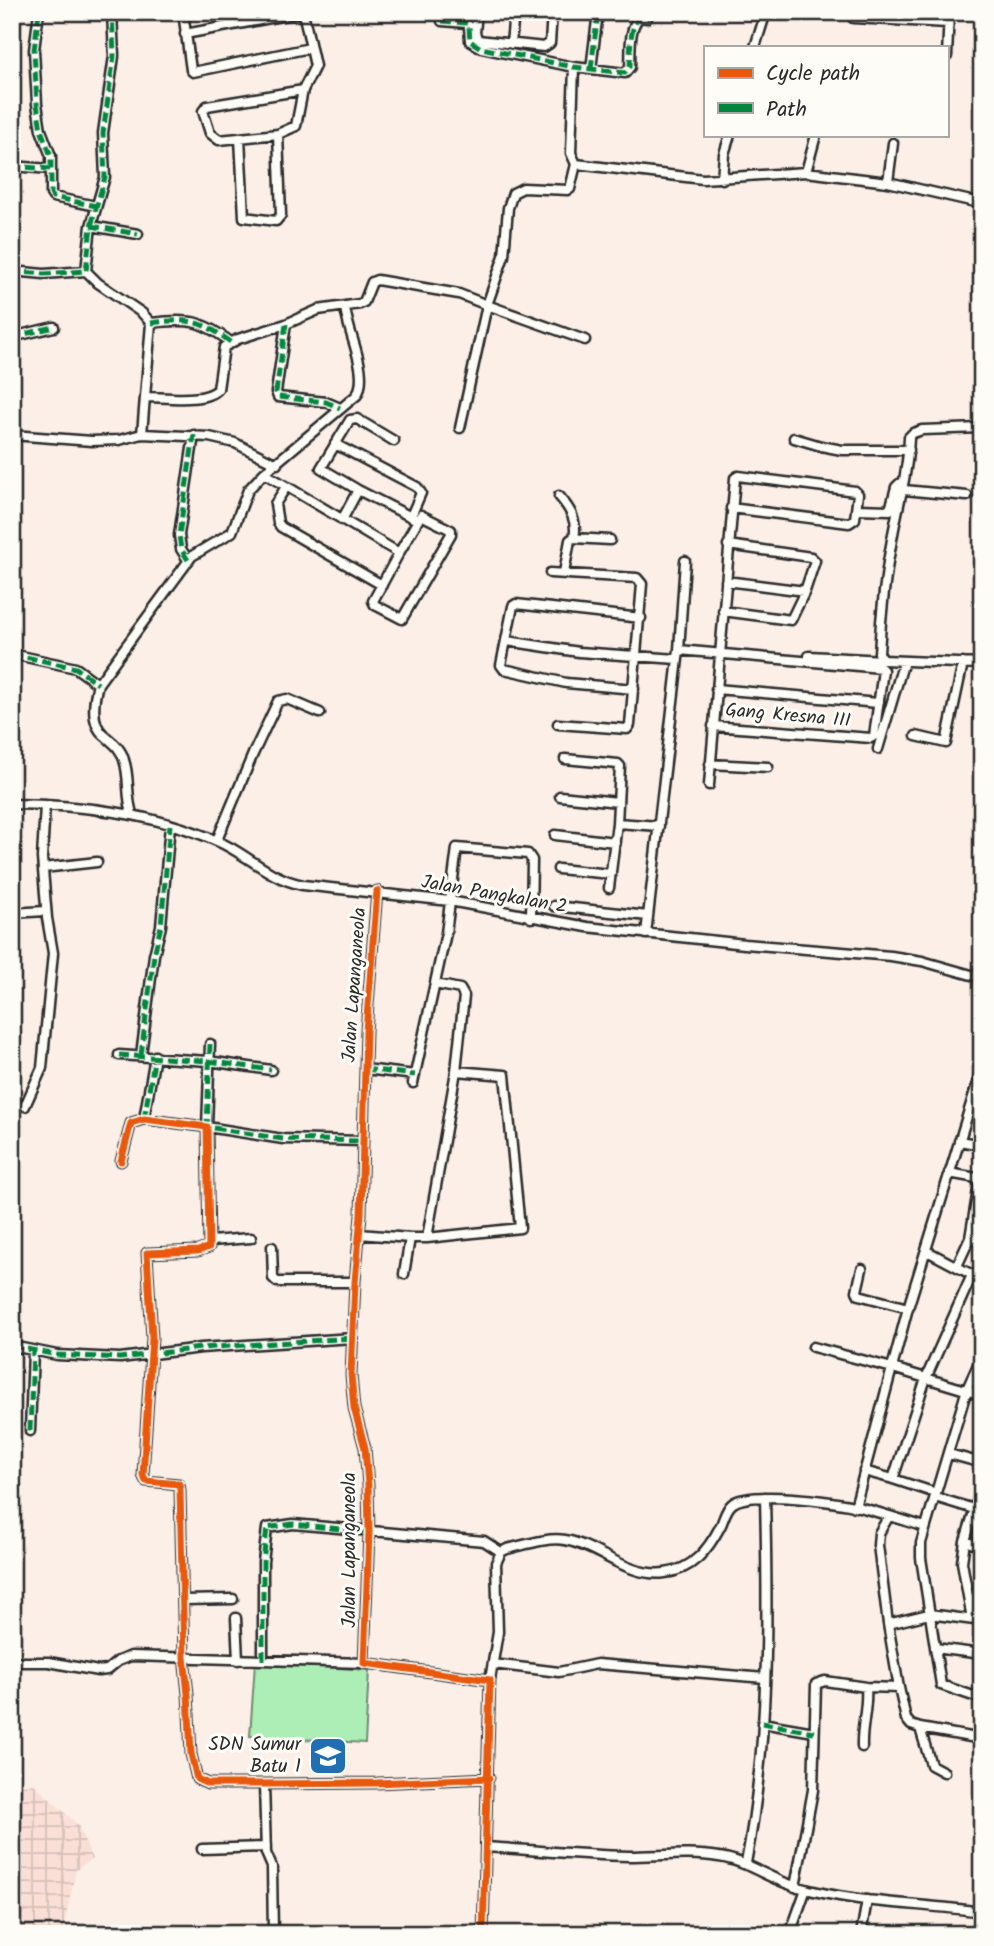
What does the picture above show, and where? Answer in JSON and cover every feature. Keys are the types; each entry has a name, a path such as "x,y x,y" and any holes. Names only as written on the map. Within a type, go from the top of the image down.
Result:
{"street":[{"path":"38,12 34,50 37,104 41,130 51,156 50,191 53,197 96,206"},
{"path":"112,12 114,56 103,133 105,177 91,226 86,271 97,283 142,313 152,323 142,434"},
{"path":"183,12 193,72 310,48"},
{"path":"185,34 303,12 315,66 303,90 296,126 278,134 219,140 208,130 204,107 303,90"},
{"path":"477,12 475,33 478,40 544,47 550,43 552,12"},
{"path":"511,44 514,12"},
{"path":"591,69 598,12"},
{"path":"442,21 467,23 470,41 481,48 574,67 625,73 629,71 632,29 637,17 645,18 648,12"},
{"path":"755,46 766,12"},
{"path":"853,12 853,18 948,23"},
{"path":"947,46 948,12"},
{"path":"460,428 487,305 504,256 513,193 523,188 570,189 576,164 571,153 574,67"},
{"path":"240,138 244,216 276,221 281,215 278,134"},
{"path":"720,179 730,136"},
{"path":"806,172 816,136"},
{"path":"888,182 892,143"},
{"path":"576,164 703,179 806,172 888,182 975,202 982,198"},
{"path":"12,166 50,169"},
{"path":"91,226 138,234"},
{"path":"12,271 44,274 86,271"},
{"path":"146,397 197,397 214,393 219,388 224,347 238,339 286,324 318,310 364,302 372,282 377,279 459,294 584,340"},
{"path":"132,813 123,756 114,741 103,734 96,722 95,695 98,684 195,552 232,531 248,490 264,473 357,395 362,379 358,357 348,331 345,306"},
{"path":"152,323 180,320 195,322 210,327 232,343"},
{"path":"286,324 276,392 278,397 326,402 340,408"},
{"path":"12,337 54,327"},
{"path":"394,441 357,419 348,423 321,466 322,470 414,518"},
{"path":"794,438 842,450 909,450 909,437 922,430 982,428"},
{"path":"12,435 92,441 118,440 142,434 194,435 235,443 276,464"},
{"path":"188,560 181,549 179,535 194,435"},
{"path":"335,444 417,487 421,493 399,553 373,603 404,618 451,534 449,528 426,515 421,514 414,518"},
{"name":"Gang Kresna III","path":"713,726 868,738 874,736 883,670 879,653 881,607 896,519 904,490 909,450"},
{"path":"264,473 399,553"},
{"path":"709,785 731,509 735,478 738,476 855,491 858,494 855,519 849,523 731,509"},
{"path":"857,509 888,511 897,485 901,485 904,490 967,496"},
{"path":"286,487 275,508 281,527 382,585"},
{"path":"342,520 358,490"},
{"path":"559,496 571,512 575,526 564,573"},
{"path":"574,538 610,540"},
{"path":"723,611 791,620 814,564 811,557 728,545"},
{"path":"646,934 679,649 685,561"},
{"path":"550,573 640,580 642,584 630,725 627,729 558,723"},
{"path":"726,581 805,591"},
{"path":"634,690 566,683 504,669 501,665 516,604 640,618"},
{"path":"506,641 579,652 677,659"},
{"path":"679,649 784,659 794,655 882,664 904,661 982,664"},
{"path":"12,654 76,668 98,684"},
{"path":"877,749 904,661"},
{"path":"916,736 946,743 963,663"},
{"path":"716,689 878,703"},
{"path":"217,840 278,701 287,699 320,713"},
{"path":"565,759 620,765 617,823 609,888"},
{"path":"710,764 768,767"},
{"path":"560,796 618,802"},
{"name":"Jalan Pangkalan 2","path":"12,804 132,813 217,840 264,870 291,882 450,901 531,918 646,934 891,956 922,961 982,978"},
{"path":"25,1106 42,1068 53,953 43,868 45,805"},
{"path":"617,823 659,827"},
{"path":"141,1055 154,955 163,910 170,825"},
{"path":"555,835 615,842"},
{"path":"365,1069 414,1079 446,933 457,848 528,854 532,860 531,918"},
{"path":"43,868 97,862"},
{"path":"558,869 611,874"},
{"name":"Jalan Lapanganeola","path":"364,1663 369,1532 365,1448 355,1415 352,1388 365,1069 377,891"},
{"path":"554,906 648,916"},
{"path":"12,913 46,911"},
{"path":"427,1238 456,1071 463,993 460,989 435,984"},
{"path":"210,1044 206,1172 210,1241 206,1250 147,1253 152,1314 143,1475 146,1481 175,1483 180,1486 184,1657 191,1754 197,1779 203,1784 264,1784 489,1778"},
{"path":"119,1055 208,1061 271,1070"},
{"path":"144,1119 155,1056"},
{"path":"855,1507 908,1308 982,1068"},
{"path":"359,1234 427,1238 520,1228 505,1075 456,1071"},
{"path":"971,1104 982,1105"},
{"path":"121,1161 131,1123 144,1119 284,1139 362,1141"},
{"path":"959,1141 982,1145"},
{"path":"948,1173 981,1178 970,1238 957,1266"},
{"path":"210,1241 251,1238"},
{"path":"404,1274 410,1238"},
{"path":"970,1238 982,1241"},
{"path":"272,1247 273,1278 277,1282 355,1282"},
{"path":"927,1251 982,1280"},
{"path":"862,1269 857,1291 859,1295 908,1308"},
{"path":"893,1479 926,1378 972,1275"},
{"path":"12,1346 57,1355 107,1357 353,1338"},
{"path":"813,1347 982,1395"},
{"path":"30,1431 33,1351"},
{"path":"982,1356 967,1390 920,1550 941,1685 982,1699"},
{"path":"949,1454 982,1463"},
{"path":"864,1471 974,1509"},
{"path":"972,1619 962,1562 965,1541 982,1486"},
{"path":"746,1863 755,1815 765,1678 765,1497"},
{"path":"263,1660 263,1554 267,1528 293,1524 484,1541 501,1552 560,1539 578,1544 622,1565 645,1572 664,1573 680,1570 705,1552 733,1503 743,1499 809,1499 855,1507 925,1527"},
{"path":"889,1516 879,1533 878,1545 888,1624 908,1722 920,1728 980,1738 982,1705"},
{"path":"965,1541 982,1546"},
{"path":"483,1934 490,1680 498,1620 496,1563 501,1552"},
{"path":"972,1619 982,1567"},
{"path":"184,1600 233,1599"},
{"path":"888,1624 929,1614 982,1621"},
{"path":"236,1618 238,1660"},
{"path":"934,1648 982,1654"},
{"path":"12,1662 49,1662 98,1671 107,1670 118,1661 131,1656 364,1663 490,1680"},
{"path":"493,1664 551,1672 597,1664 765,1678"},
{"path":"796,1887 813,1790 817,1682 899,1688"},
{"path":"862,1747 861,1728 868,1704 866,1687"},
{"path":"761,1723 814,1732"},
{"path":"920,1728 931,1765 944,1772"},
{"path":"264,1784 266,1847 272,1864 273,1934"},
{"path":"202,1849 266,1847"},
{"path":"486,1847 628,1856 703,1854 746,1863 796,1887 867,1900 982,1912"},
{"path":"790,1934 806,1889"},
{"path":"861,1934 867,1900"}],"shaded area":[{"path":"34,1784 78,1825 92,1859 76,1870 62,1934 12,1934 12,1786"}],"green space":[{"path":"255,1663 369,1670 365,1743 250,1736"}],"marked path":[{"path":"39,12 34,50 37,104 41,130 51,156 51,194 53,197 96,206"},
{"path":"12,271 44,274 86,271 91,226 105,177 103,133 114,56 112,12"},
{"path":"591,69 598,12"},
{"path":"442,21 467,23 470,41 481,48 574,67 625,73 630,67 631,40 636,21 640,17 647,18 648,12"},
{"path":"12,166 50,169"},
{"path":"91,226 138,234"},
{"path":"151,323 194,322 212,329 232,343"},
{"path":"286,324 276,392 278,397 326,402 340,408"},
{"path":"12,337 54,327"},
{"path":"188,560 181,549 179,535 194,435"},
{"path":"12,654 76,668 98,684"},
{"path":"141,1055 154,955 161,926 170,825"},
{"path":"210,1044 207,1127 283,1139 362,1141"},
{"path":"119,1055 208,1061 271,1070"},
{"path":"144,1119 155,1056"},
{"path":"365,1069 415,1075"},
{"path":"12,1346 57,1355 120,1358 201,1348 353,1338"},
{"path":"30,1431 33,1351"},
{"path":"263,1660 263,1562 267,1528 293,1524 369,1532"},
{"path":"762,1723 814,1732"}],"cycle path":[{"path":"377,891 366,1031 361,1215 351,1375 354,1408 365,1448 368,1485 364,1663 490,1680 483,1934"},
{"path":"121,1161 131,1123 144,1119 207,1127 209,1247 198,1251 147,1253 152,1338 143,1475 146,1481 179,1484 184,1657 191,1754 197,1779 208,1784 264,1784 489,1778"}],"place":[{"name":"SDN Sumur Batu 1","path":"328,1756"}]}
